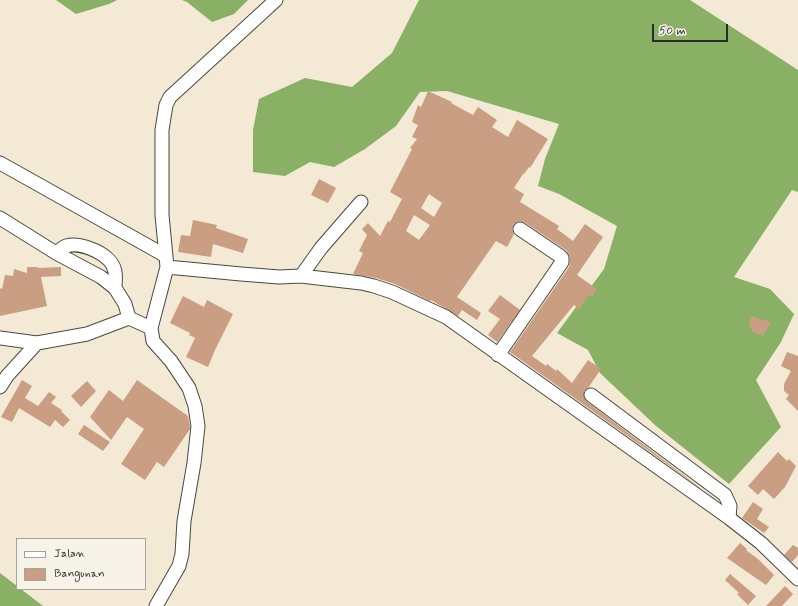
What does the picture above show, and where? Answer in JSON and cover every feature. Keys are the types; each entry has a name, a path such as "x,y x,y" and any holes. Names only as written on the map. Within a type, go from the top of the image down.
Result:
{"street":[{"path":"156,606 179,566 182,554 184,521 194,463 198,426 195,406 188,388 171,362 153,341 151,328 167,261 162,216 162,138 166,105 170,97 276,0"},
{"path":"0,163 167,261 241,274 279,277 301,276 361,283 392,292 446,317 593,423 729,518 761,543 798,579"},
{"path":"301,276 321,248 360,202"},
{"path":"0,218 56,254 101,278 115,288 125,304 129,318"},
{"path":"498,355 562,262 562,258 560,256 520,229"},
{"path":"56,254 65,246 80,245 94,249 110,261 116,271 115,288"},
{"path":"0,338 37,343 87,334 129,318 151,328"},
{"path":"0,387 7,376 37,343"},
{"path":"591,395 725,495 730,506 729,518"}],"green space":[{"path":"56,0 117,0 109,4 76,14"},
{"path":"182,0 248,0 234,14 212,22 187,2"},
{"path":"419,0 690,0 798,70 798,192 792,190 734,277 770,289 794,314 781,342 756,380 781,427 729,484 656,426 600,373 588,350 557,333 604,269 617,226 559,194 538,186 545,159 559,124 447,91 420,92 396,126 365,149 334,167 310,162 285,176 253,172 253,130 259,99 305,78 352,87 392,53"},
{"path":"0,573 16,585 16,590 22,590 43,606 0,606"}],"building":[{"path":"428,91 452,102 451,103 473,115 478,107 497,120 492,127 508,137 517,120 548,139 530,168 529,167 523,174 514,188 524,194 520,202 559,226 557,229 573,241 585,224 603,237 577,275 597,289 592,297 589,295 579,309 574,305 532,356 546,366 547,364 556,371 557,369 572,383 588,360 601,369 588,388 584,391 584,398 586,401 702,489 510,352 569,267 570,262 569,255 566,250 524,222 520,221 514,224 512,229 514,234 507,247 496,241 457,297 481,313 477,320 462,310 458,316 431,300 430,301 395,284 376,278 353,274 363,253 359,251 367,235 362,229 368,223 380,236 388,221 390,222 402,199 390,192 412,149 410,148 417,139 412,137 418,125 412,122 418,105 421,107","holes":["429,194 442,203 434,217 421,208","414,215 430,225 419,240 406,231"]},
{"path":"319,179 336,188 328,203 311,195"},
{"path":"193,220 217,225 216,228 248,239 243,253 213,244 211,257 178,252 181,235 190,236"},
{"path":"27,267 61,267 61,276 41,277 47,306 0,316 0,288 2,289 5,275 13,276 14,269 27,273"},
{"path":"500,295 520,310 497,342 488,335 500,319 488,311"},
{"path":"183,296 204,307 207,300 233,314 208,367 186,357 195,338 189,335 190,333 170,323"},
{"path":"751,316 771,322 763,336 753,332 749,325"},
{"path":"787,352 798,356 798,411 786,399 789,395 784,391 784,384 791,371 781,366"},
{"path":"22,380 32,386 25,398 38,406 49,392 56,397 51,403 62,410 61,411 70,420 63,427 55,420 50,427 19,408 12,422 1,417"},
{"path":"137,380 188,416 190,426 190,429 164,467 157,462 145,480 121,464 144,429 127,417 111,440 90,417 109,390 123,401"},
{"path":"87,381 96,391 81,407 71,396"},
{"path":"84,425 110,442 103,451 78,434"},
{"path":"778,452 787,461 789,459 796,466 785,487 774,499 763,489 758,495 748,486"},
{"path":"753,502 763,509 757,519 769,527 764,533 742,518"},
{"path":"740,543 774,575 766,585 727,558"},
{"path":"793,545 798,548 798,555 792,562 784,555"},
{"path":"730,574 756,596 748,605 737,594 739,593 725,580"},
{"path":"785,586 793,594 782,606 766,606"}]}
